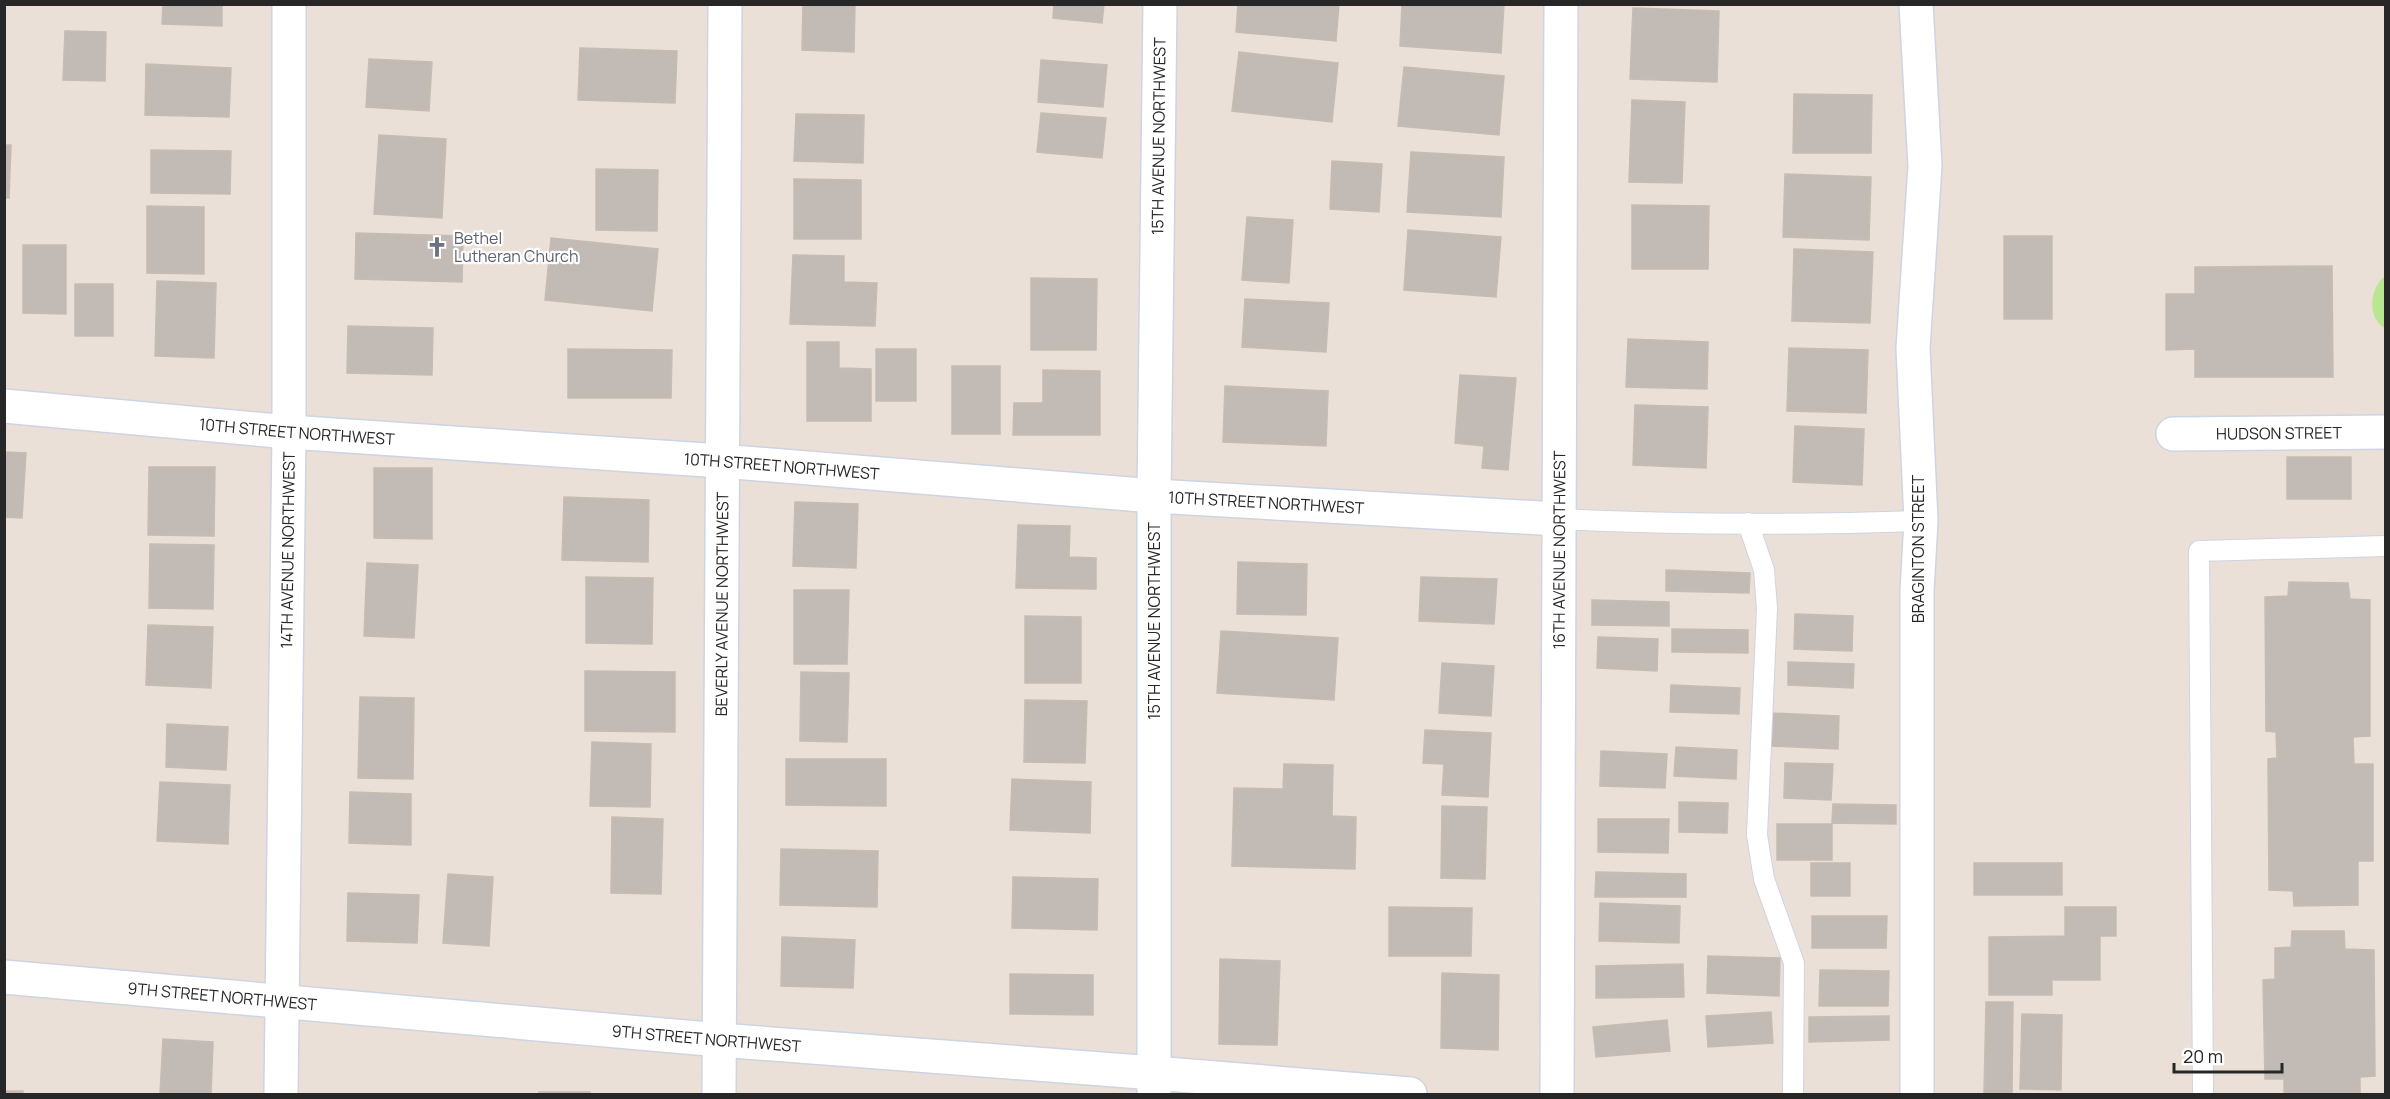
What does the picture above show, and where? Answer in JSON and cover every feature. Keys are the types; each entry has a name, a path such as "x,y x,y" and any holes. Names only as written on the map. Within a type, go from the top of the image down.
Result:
{"street":[{"name":"14TH AVENUE NORTHWEST","path":"281,1095 289,432 289,4"},
{"name":"BEVERLY AVENUE NORTHWEST","path":"719,1095 725,4"},
{"name":"15TH AVENUE NORTHWEST","path":"1154,1084 1154,496 1160,4"},
{"name":"16TH AVENUE NORTHWEST","path":"1557,1095 1561,4"},
{"name":"BRAGINTON STREET","path":"1916,4 1925,166 1913,348 1921,520 1917,591 1917,1095"},
{"name":"10TH STREET NORTHWEST","path":"4,406 289,432 721,461 1154,496 1558,519"},
{"name":"HUDSON STREET","path":"2173,434 2385,432"},
{"name":"9TH STREET NORTHWEST","path":"4,977 720,1041 1154,1084 1410,1095"}],"lane":[{"path":"1558,519 1630,523 1921,520"},
{"path":"1748,523 1764,570 1767,608 1757,836 1764,879 1794,963 1793,1095"},
{"path":"2203,1095 2199,551 2385,546"}],"green space":[{"path":"2385,276 2385,328 2375,317 2372,302 2376,287"}],"building":[{"path":"163,4 222,4 222,26 162,24"},
{"path":"803,4 855,4 854,52 802,50"},
{"path":"1054,4 1104,4 1102,23 1053,18"},
{"path":"1238,4 1339,4 1336,41 1236,32"},
{"path":"1402,4 1504,4 1501,53 1400,46"},
{"path":"1633,8 1719,11 1717,82 1630,79"},
{"path":"65,31 106,32 105,81 63,80"},
{"path":"580,48 677,51 675,103 578,100"},
{"path":"1239,52 1338,63 1332,122 1232,111"},
{"path":"369,59 432,62 429,111 366,107"},
{"path":"1041,60 1107,65 1103,107 1038,102"},
{"path":"146,64 231,68 229,117 145,115"},
{"path":"1404,67 1504,76 1499,135 1398,126"},
{"path":"1794,94 1872,95 1871,153 1793,153"},
{"path":"1632,100 1685,102 1682,183 1629,182"},
{"path":"1041,113 1106,118 1102,158 1037,152"},
{"path":"796,114 864,115 863,163 794,161"},
{"path":"379,135 446,139 442,218 374,214"},
{"path":"4,145 11,145 9,198 4,198"},
{"path":"151,150 231,151 230,194 151,193"},
{"path":"1411,152 1504,157 1501,217 1407,212"},
{"path":"1332,161 1382,164 1379,212 1330,209"},
{"path":"596,169 658,170 657,231 596,230"},
{"path":"1785,174 1871,177 1869,240 1783,237"},
{"path":"794,179 861,180 861,239 794,239"},
{"path":"1632,205 1709,206 1708,269 1632,269"},
{"path":"147,206 204,207 204,274 147,273"},
{"path":"1247,217 1293,220 1289,283 1242,280"},
{"path":"1408,230 1501,237 1496,297 1404,290"},
{"path":"356,233 463,236 462,282 355,279"},
{"path":"2004,236 2052,236 2052,319 2004,319"},
{"path":"551,238 658,249 652,311 545,300"},
{"path":"23,245 66,245 66,314 23,313"},
{"path":"1794,249 1873,252 1870,323 1792,321"},
{"path":"793,255 844,256 844,282 877,283 875,326 790,324"},
{"path":"2332,266 2333,377 2195,377 2195,349 2166,350 2166,294 2195,294 2195,267"},
{"path":"1031,278 1097,279 1096,350 1031,350"},
{"path":"157,281 216,283 214,358 155,356"},
{"path":"75,284 113,284 113,336 75,336"},
{"path":"1245,299 1329,303 1326,352 1242,347"},
{"path":"348,326 433,328 432,375 347,373"},
{"path":"1628,339 1708,342 1707,389 1626,387"},
{"path":"807,342 839,342 839,368 871,369 871,421 807,421"},
{"path":"1789,348 1868,350 1866,413 1787,411"},
{"path":"568,349 672,350 671,398 568,398"},
{"path":"876,349 916,349 916,401 876,401"},
{"path":"952,366 1000,366 1000,434 952,434"},
{"path":"1043,370 1100,371 1100,435 1013,435 1014,403 1043,403"},
{"path":"1460,375 1516,378 1508,470 1482,468 1484,446 1455,443"},
{"path":"1225,386 1328,391 1326,446 1223,442"},
{"path":"1635,405 1708,407 1706,468 1633,465"},
{"path":"1795,426 1864,429 1862,485 1793,482"},
{"path":"4,452 26,453 22,518 4,517"},
{"path":"2287,457 2351,457 2351,499 2287,499"},
{"path":"149,467 215,467 214,536 148,535"},
{"path":"374,468 432,468 432,539 374,538"},
{"path":"564,497 649,500 648,562 562,560"},
{"path":"795,502 858,504 856,568 793,566"},
{"path":"1018,525 1070,526 1069,557 1096,558 1096,589 1016,588"},
{"path":"150,544 214,545 213,609 149,608"},
{"path":"1238,562 1307,564 1306,615 1237,614"},
{"path":"367,563 418,565 414,638 364,636"},
{"path":"1666,570 1750,573 1749,593 1666,591"},
{"path":"586,577 653,578 652,644 586,643"},
{"path":"1421,577 1497,579 1494,624 1419,621"},
{"path":"2289,582 2348,583 2350,599 2370,600 2370,736 2353,737 2354,764 2373,764 2373,861 2358,861 2358,905 2294,906 2293,891 2269,890 2268,759 2277,758 2276,732 2266,731 2265,597 2288,596"},
{"path":"794,590 849,590 847,664 794,664"},
{"path":"1592,600 1669,602 1669,626 1592,625"},
{"path":"1795,614 1853,616 1852,651 1794,649"},
{"path":"1025,616 1081,617 1081,683 1025,683"},
{"path":"148,625 213,627 211,688 146,685"},
{"path":"1672,629 1748,630 1748,653 1672,652"},
{"path":"1221,631 1338,638 1334,700 1217,693"},
{"path":"1598,637 1658,639 1657,671 1597,668"},
{"path":"1788,662 1854,664 1853,688 1788,685"},
{"path":"1442,663 1494,666 1491,716 1439,713"},
{"path":"585,671 675,672 675,732 585,731"},
{"path":"801,672 849,673 847,742 800,741"},
{"path":"1671,685 1740,688 1739,714 1670,712"},
{"path":"360,697 414,698 413,779 358,778"},
{"path":"1025,700 1087,701 1085,763 1024,762"},
{"path":"1771,713 1839,716 1838,749 1770,746"},
{"path":"167,724 228,727 226,770 166,767"},
{"path":"1425,730 1491,733 1488,797 1442,795 1444,764 1423,763"},
{"path":"592,742 651,744 650,807 590,806"},
{"path":"1676,747 1737,750 1736,779 1674,776"},
{"path":"1601,751 1667,754 1665,788 1600,786"},
{"path":"786,759 886,759 886,806 786,805"},
{"path":"1785,763 1833,764 1831,800 1784,798"},
{"path":"1284,764 1333,765 1332,816 1356,817 1355,869 1232,866 1234,788 1283,789"},
{"path":"1012,779 1091,782 1090,833 1010,830"},
{"path":"160,782 230,785 228,844 157,841"},
{"path":"350,792 411,794 411,845 349,843"},
{"path":"1679,802 1728,803 1727,833 1679,832"},
{"path":"1833,804 1896,805 1896,824 1832,823"},
{"path":"1442,806 1487,807 1485,879 1441,878"},
{"path":"612,817 663,819 661,894 611,893"},
{"path":"1598,819 1669,819 1668,853 1598,852"},
{"path":"1777,824 1832,824 1832,860 1777,860"},
{"path":"781,849 878,851 877,907 780,905"},
{"path":"1811,863 1850,863 1850,896 1811,896"},
{"path":"1974,863 2062,863 2062,895 1974,895"},
{"path":"1596,872 1686,874 1686,897 1595,897"},
{"path":"448,874 493,877 489,946 443,943"},
{"path":"1013,877 1098,879 1097,930 1012,928"},
{"path":"348,893 419,895 417,943 347,941"},
{"path":"1600,903 1680,906 1679,943 1599,941"},
{"path":"1389,907 1472,908 1471,956 1389,956"},
{"path":"2065,907 2116,907 2116,936 2100,936 2100,980 2052,980 2052,995 1989,995 1989,937 2065,936"},
{"path":"1812,916 1887,916 1886,948 1812,948"},
{"path":"2292,931 2344,931 2345,949 2374,950 2375,1076 2360,1077 2360,1094 2284,1094 2284,1079 2265,1079 2263,980 2275,979 2275,948 2291,947"},
{"path":"782,937 855,940 853,988 781,986"},
{"path":"1708,956 1780,958 1779,996 1707,993"},
{"path":"1220,959 1280,961 1277,1045 1219,1044"},
{"path":"1683,964 1684,997 1596,998 1596,966"},
{"path":"1820,970 1889,971 1888,1006 1819,1006"},
{"path":"1442,973 1499,975 1498,1050 1441,1048"},
{"path":"1010,974 1093,975 1093,1015 1010,1014"},
{"path":"1986,1002 2013,1002 2012,1094 1984,1094"},
{"path":"1771,1012 1773,1043 1708,1047 1706,1016"},
{"path":"2022,1014 2062,1015 2061,1090 2020,1089"},
{"path":"1889,1016 1889,1040 1809,1042 1809,1017"},
{"path":"1667,1020 1670,1051 1596,1057 1593,1027"},
{"path":"163,1039 213,1042 211,1094 160,1094"},
{"path":"4,1091 23,1091 23,1094 4,1094"},
{"path":"539,1092 590,1092 590,1094 539,1094"}],"place":[{"name":"Bethel Lutheran Church","path":"437,247"}]}
